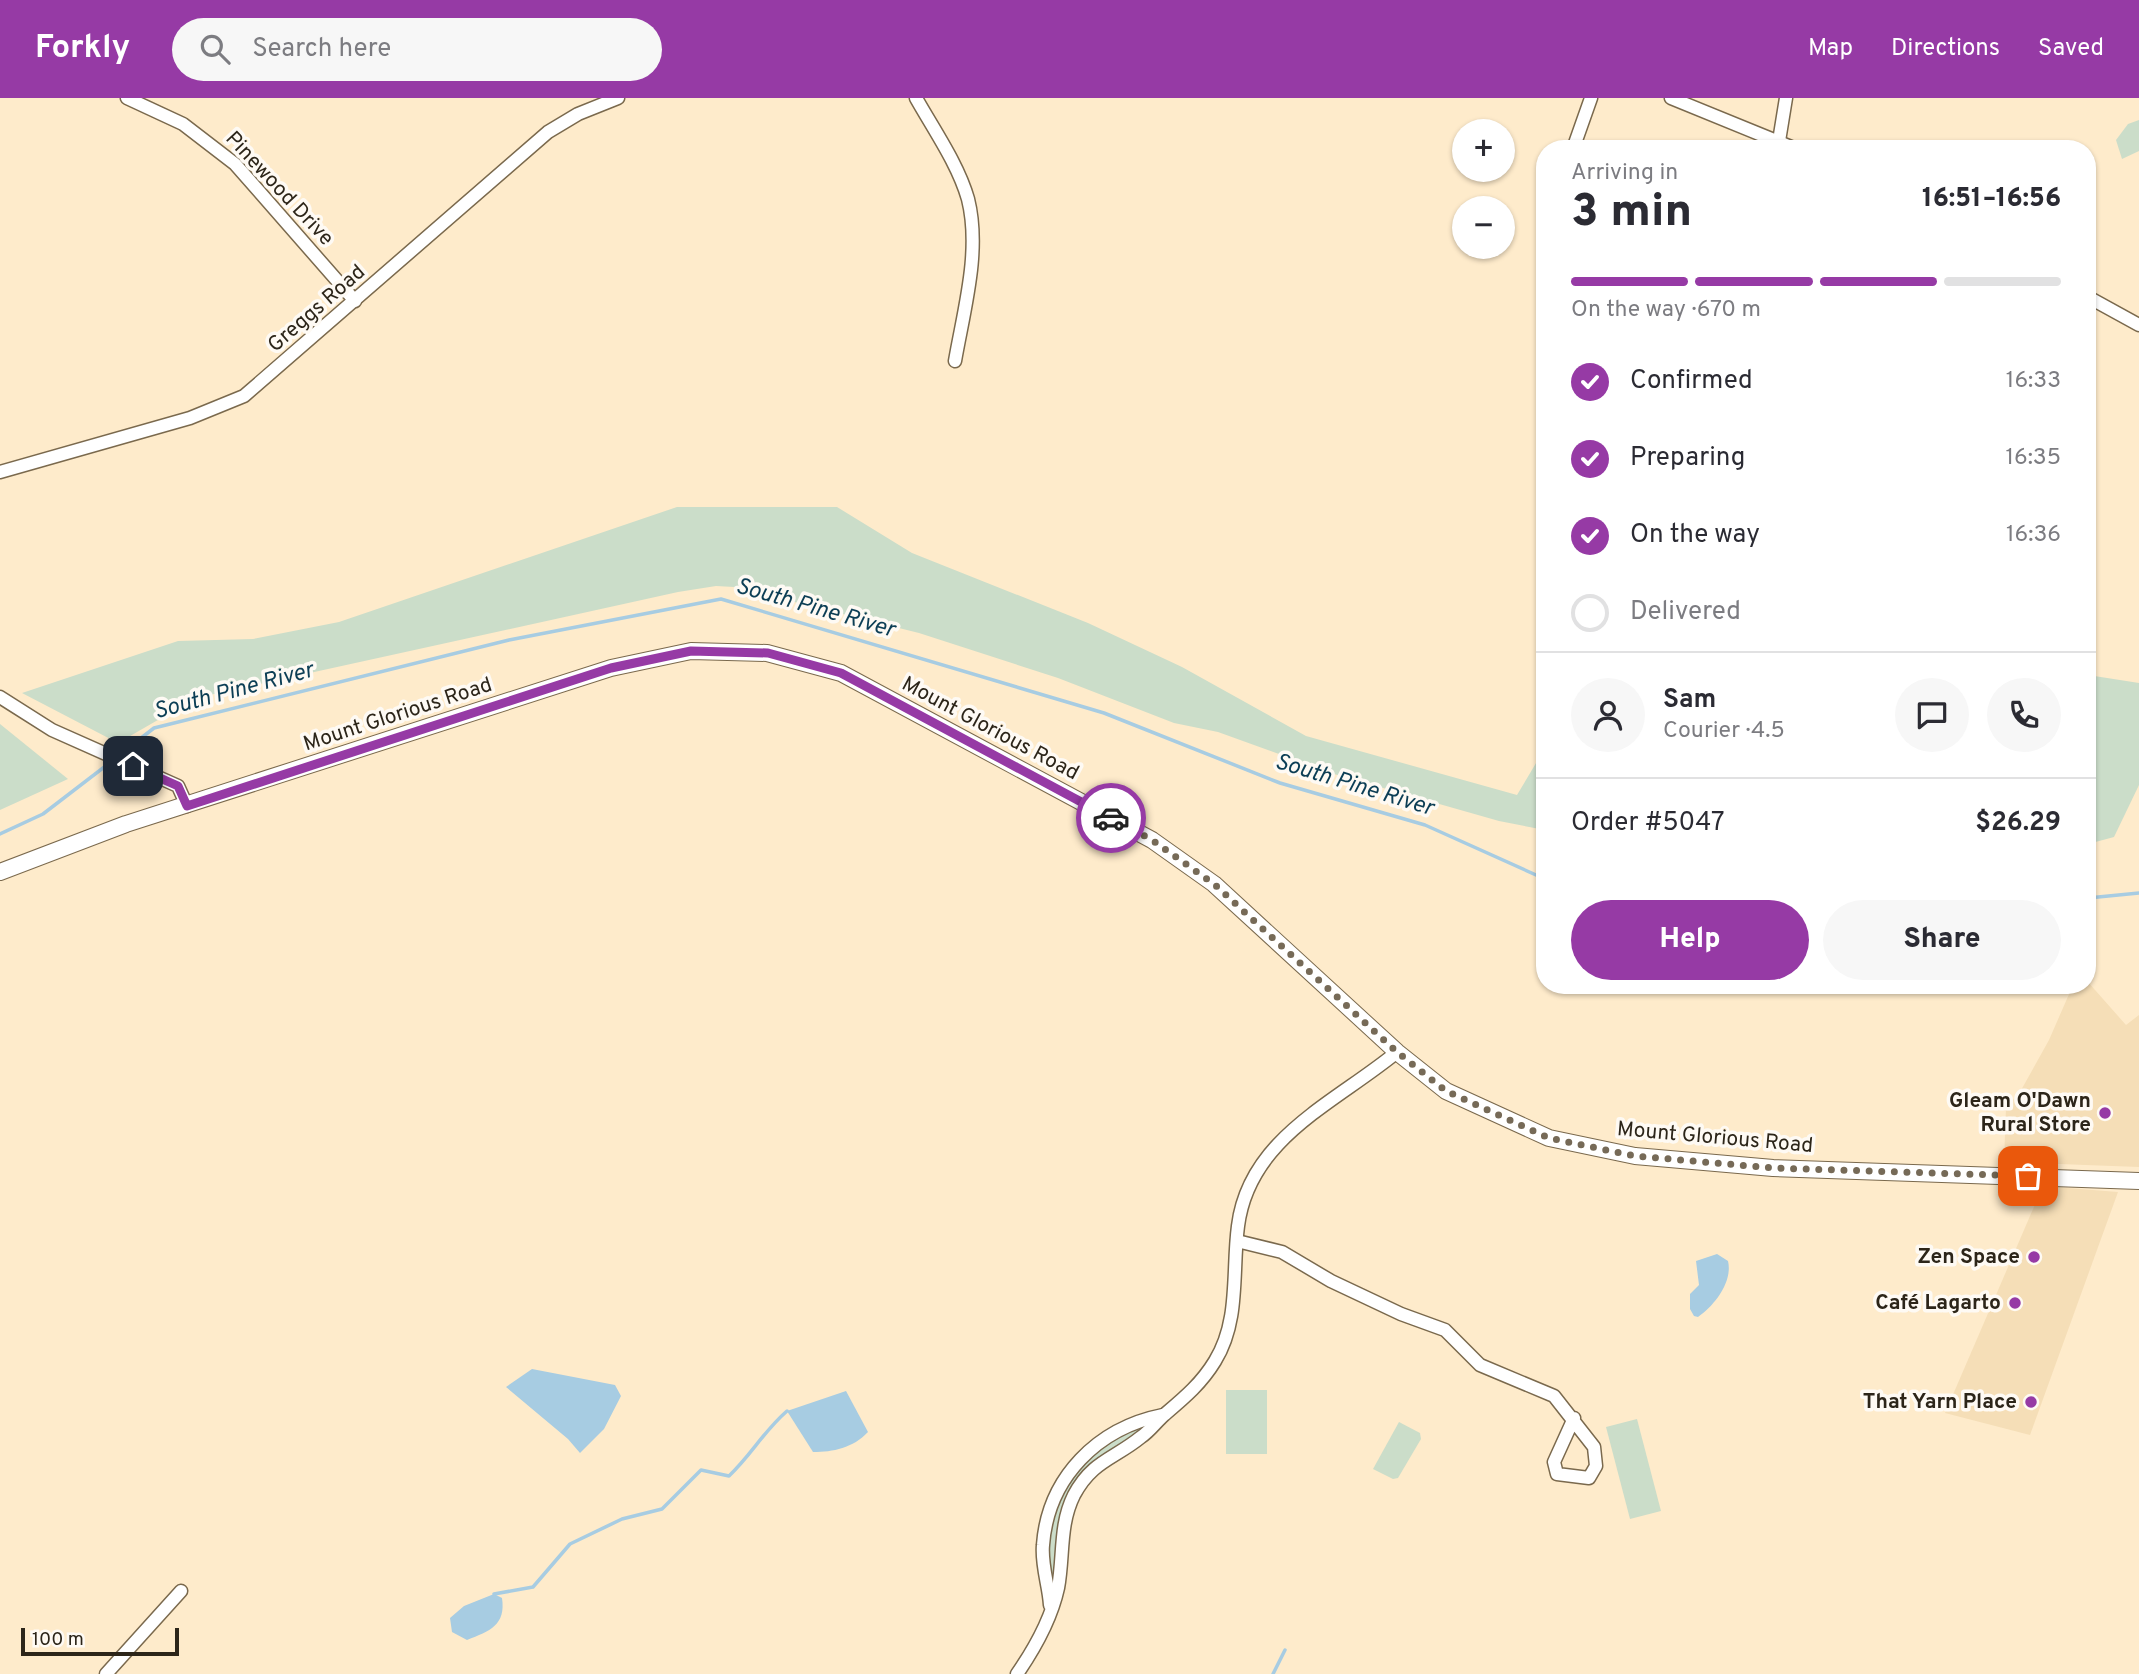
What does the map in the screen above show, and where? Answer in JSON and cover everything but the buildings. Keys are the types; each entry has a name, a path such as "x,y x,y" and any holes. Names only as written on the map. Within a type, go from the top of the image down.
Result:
{"main road":[{"name":"Mount Glorious Road","path":"0,872 87,838 611,668 691,651 768,653 841,673 1152,840 1214,884 1397,1052 1446,1091 1549,1138 1635,1156 1773,1168 2139,1181"}],"street":[{"name":"Pinewood Drive","path":"127,98 183,124 235,164 355,301"},
{"name":"Greggs Road","path":"0,472 220,408 244,396 548,132 578,114 618,98"},
{"path":"916,98 958,174 968,200 973,240 955,361"},
{"path":"1576,140 1591,98"},
{"path":"1671,98 1776,140"},
{"path":"1779,140 1786,98"},
{"path":"2096,301 2139,325"},
{"path":"0,697 51,730 178,786 187,806"},
{"path":"1017,1674 1036,1646 1050,1612 1058,1587 1063,1526 1087,1472 1142,1437 1163,1415 1194,1391 1217,1359 1230,1325 1242,1202 1264,1157 1322,1105 1362,1081 1397,1052"},
{"path":"1237,1241 1282,1252 1354,1292 1401,1314 1445,1330 1480,1365 1555,1396 1574,1418 1594,1447 1596,1466 1589,1478 1557,1475 1554,1462 1574,1418"},
{"path":"1050,1612 1043,1544 1053,1504 1064,1481 1087,1452 1128,1424 1163,1415"},
{"path":"1053,1504 1068,1511"},
{"path":"106,1674 181,1591"}],"shaded area":[{"path":"2096,991 2126,1025 2139,1015 2139,1167 2004,1162 2006,1108 2020,1092 2049,1040 2069,994 2096,994"},
{"path":"2043,1186 2118,1192 2030,1435 1945,1413"}],"green space":[{"path":"2139,120 2139,151 2122,159 2116,140 2128,124"},
{"path":"677,507 837,507 912,553 1088,623 1182,667 1306,736 1517,795 1536,763 1536,828 1499,821 1334,774 1218,732 1174,723 1058,678 919,633 734,587 716,586 678,592 196,698 118,743 22,693 178,641 253,639 339,622"},
{"path":"2096,676 2139,683 2139,785 2114,837 2096,842"},
{"path":"0,724 68,779 0,810"},
{"path":"1226,1390 1267,1390 1267,1454 1226,1454"},
{"path":"1163,1415 1087,1472 1073,1497 1058,1587 1049,1595 1048,1522 1087,1452"},
{"path":"1637,1419 1661,1511 1630,1519 1606,1427"},
{"path":"1399,1422 1420,1433 1421,1439 1398,1478 1393,1479 1373,1469"}],"water":[{"path":"1717,1254 1728,1261 1728,1277 1721,1293 1710,1307 1698,1317 1694,1316 1690,1309 1690,1294 1699,1285 1696,1261"},
{"path":"532,1369 615,1385 621,1396 604,1429 580,1453 568,1439 506,1387"},
{"path":"846,1391 868,1432 856,1442 842,1448 813,1452 787,1411"},
{"path":"494,1594 502,1598 503,1607 495,1626 467,1640 452,1632 450,1618 464,1606"}],"waterway":[{"name":"South Pine River","path":"118,756 154,728 509,640 721,599 1104,713 1280,783 1425,825 1536,875"},
{"name":"South Pine River","path":"0,834 43,814 112,761"},
{"name":"South Pine River","path":"2096,897 2139,893"},
{"path":"494,1594 533,1587 570,1544 622,1519 662,1509 701,1470 729,1476 787,1411"},
{"path":"1273,1674 1285,1650"}],"way so far":[{"path":"1111,818 1152,840 1214,884 1304,963 1397,1052 1446,1091 1549,1138 1635,1156 1773,1168 2028,1176"}],"place":[{"name":"Gleam O'Dawn Rural Store","path":"2105,1113"},
{"name":"Zen Space","path":"2034,1257"},
{"name":"Café Lagarto","path":"2015,1303"},
{"name":"That Yarn Place","path":"2031,1402"}],"route":[{"path":"133,766 178,786 187,806 611,668 691,651 768,653 841,673 1111,818"}]}
